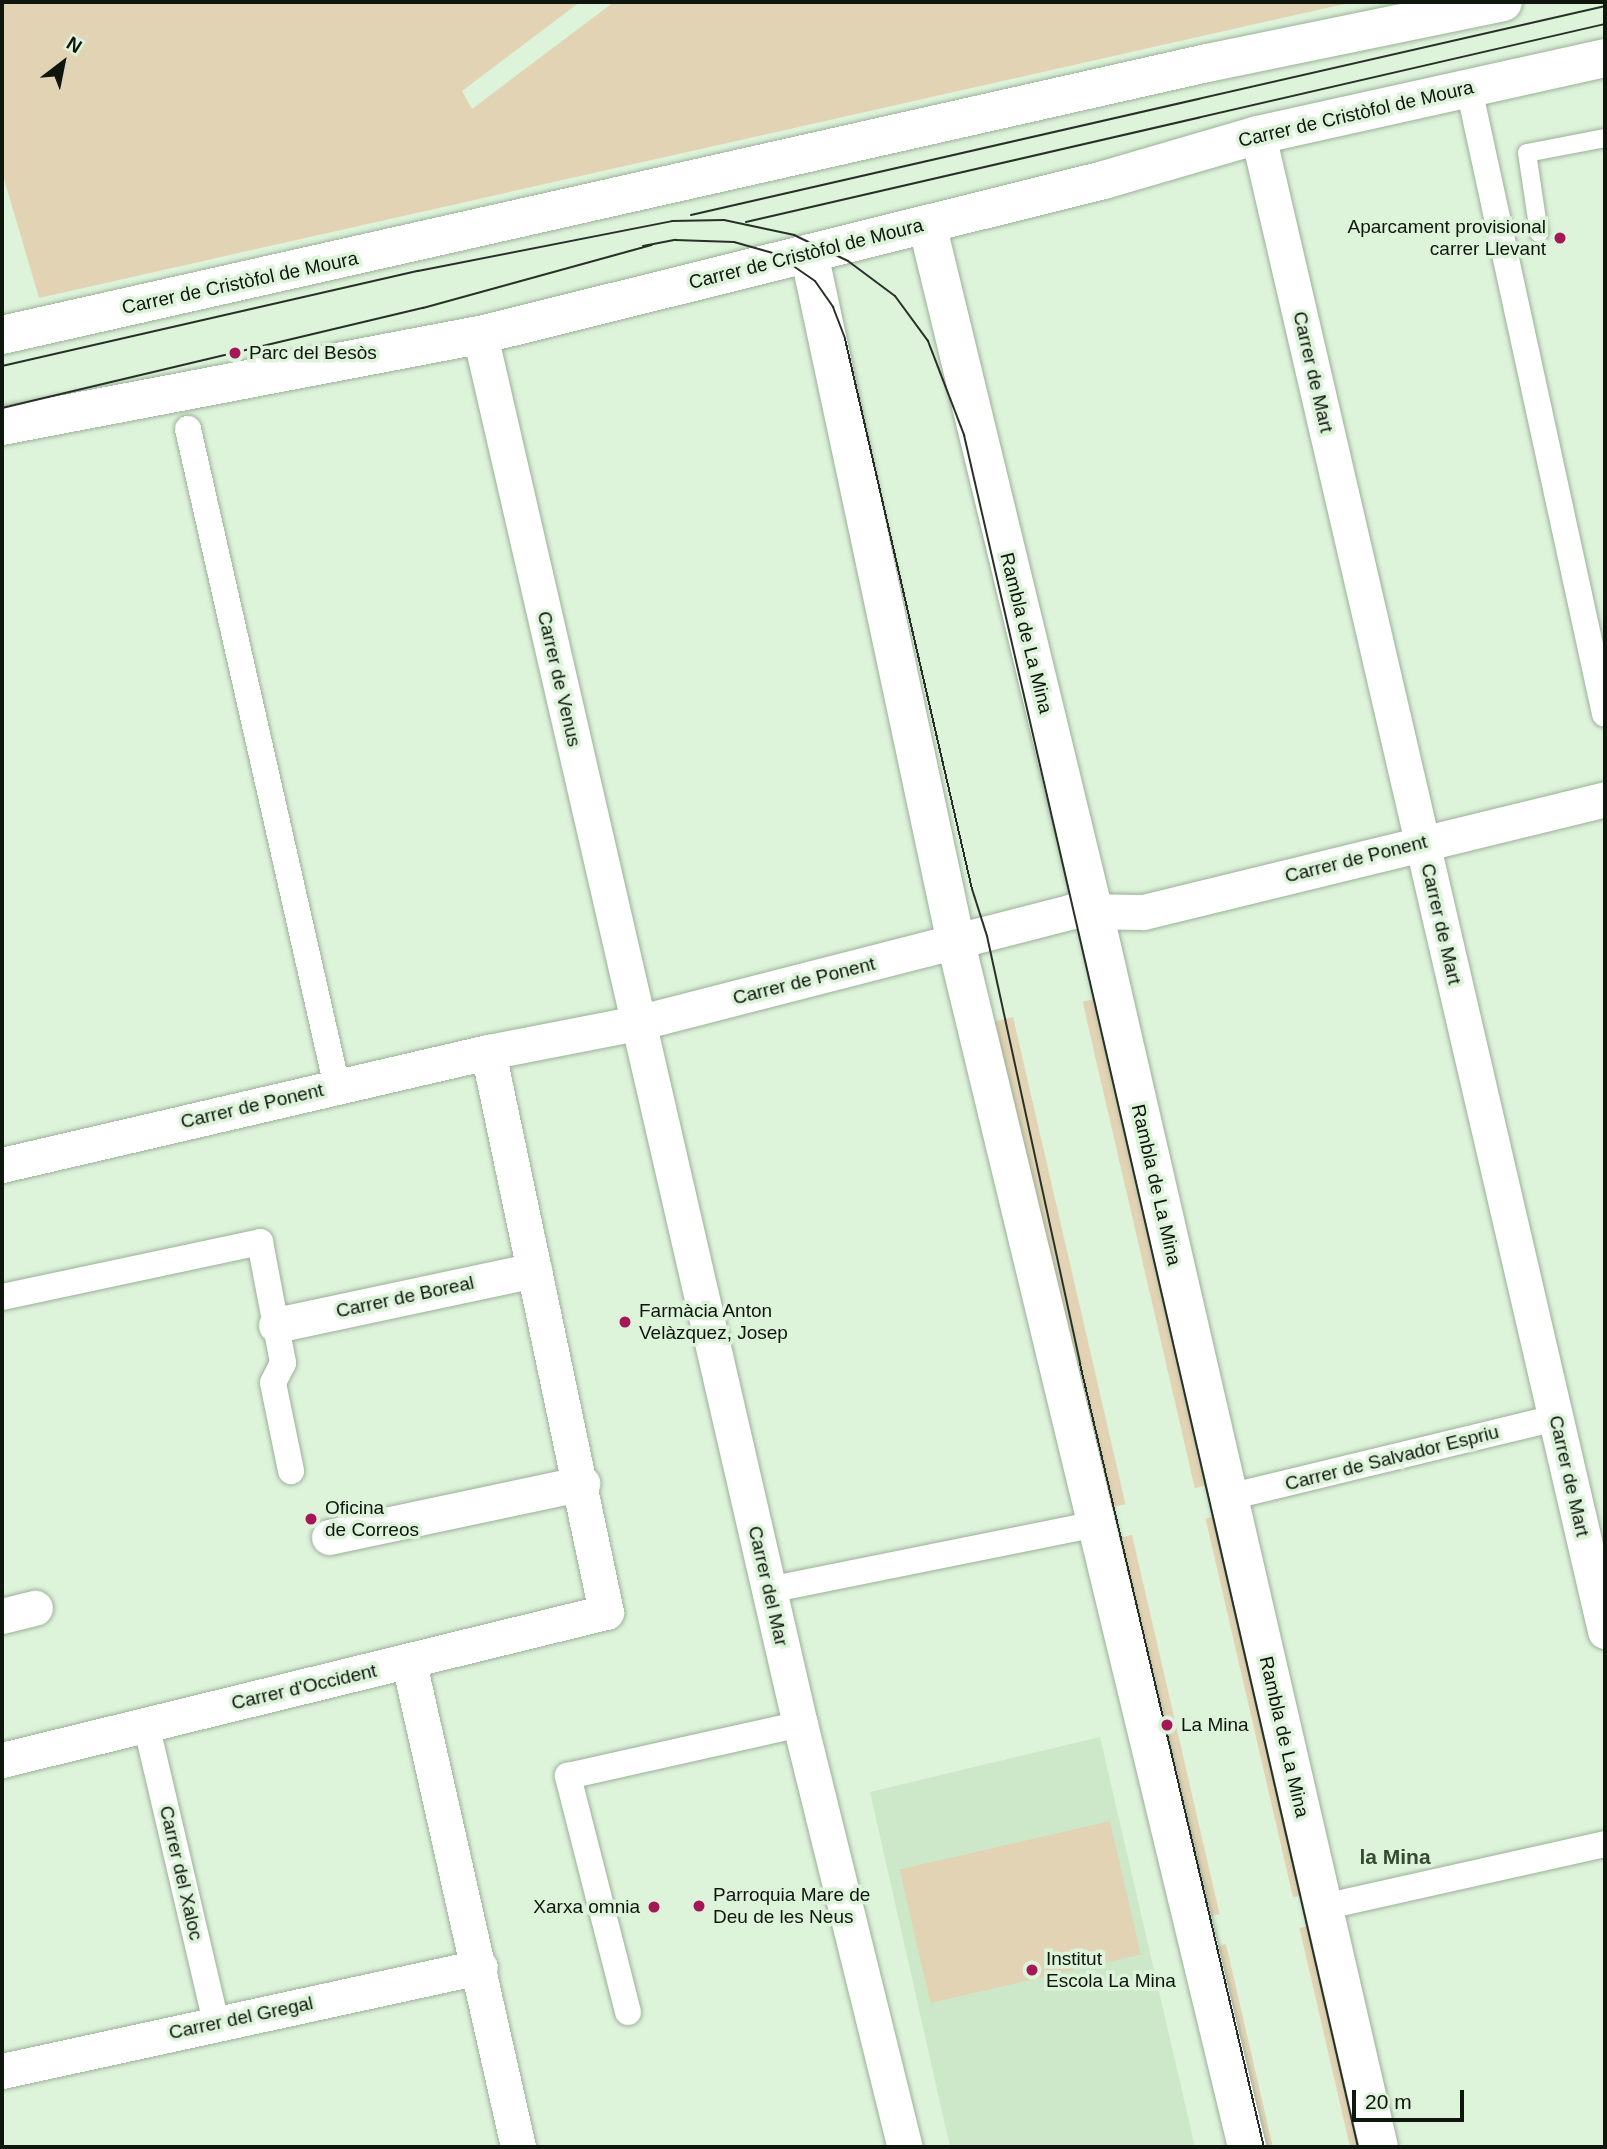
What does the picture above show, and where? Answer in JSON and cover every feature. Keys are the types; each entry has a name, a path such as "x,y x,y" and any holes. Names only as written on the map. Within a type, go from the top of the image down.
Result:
{"street":[{"name":"Carrer de Cristòfol de Moura","path":"2,335 470,233 1207,63 1503,2"},
{"name":"Carrer de Cristòfol de Moura","path":"2,426 480,335 1104,180 1258,135 1605,58"},
{"path":"1473,107 1605,714"},
{"name":"Carrer de Mart","path":"1258,135 1605,1631"},
{"name":"Rambla de La Mina","path":"927,224 1094,912 1379,2147"},
{"path":"809,253 956,943 1247,2147"},
{"name":"Carrer de Venus","path":"480,335 637,1023"},
{"path":"188,429 337,1087"},
{"name":"Carrer de Ponent","path":"2,1165 488,1052 637,1023 1072,911 1143,912 1605,799"},
{"name":"Carrer del Mar","path":"637,1023 800,1724 905,2147"},
{"path":"329,1537 582,1483 488,1052"},
{"path":"2,1297 260,1242 283,1363 273,1383 292,1471"},
{"name":"Carrer de Boreal","path":"276,1325 534,1270"},
{"name":"Carrer de Salvador Espriu","path":"1228,1497 1556,1418"},
{"name":"Carrer d'Occident","path":"2,1760 409,1663 606,1612 582,1483"},
{"path":"769,1590 1097,1524"},
{"path":"409,1663 480,1967 518,2147"},
{"name":"Carrer del Xaloc","path":"146,1724 216,2023"},
{"path":"628,2012 568,1776 800,1724"},
{"path":"1332,1905 1605,1844"},
{"name":"Carrer del Gregal","path":"2,2071 480,1967"}],"lane":[{"path":"1539,233 1527,153 1605,138"}],"shaded area":[{"path":"2,2 580,2 462,91 472,109 614,2 1353,2 39,298 2,172"},
{"path":"1103,997 1215,1483 1195,1488 1083,1002"},
{"path":"1013,1017 1125,1504 1105,1509 993,1022"},
{"path":"1224,1514 1312,1893 1293,1897 1205,1518"},
{"path":"1132,1535 1220,1914 1202,1918 1114,1539"},
{"name":"Institut Escola La Mina","path":"1100,1737 1195,2147 950,2147 870,1792"},
{"path":"1110,1821 1141,1954 930,2003 900,1870"},
{"path":"1317,1924 1368,2147 1350,2147 1299,1928"},
{"path":"1226,1944 1273,2147 1253,2147 1207,1948"}],"tram line":[{"path":"691,215 1605,6"},
{"path":"746,222 1605,24"},
{"path":"2,366 418,271 672,221 724,220 794,235 848,261 895,296 928,341 964,435 1358,2147"},
{"path":"643,246 675,240 734,242 776,254 815,281 833,307 845,339 972,889 987,936 1080,1364 1264,2147"},
{"path":"2,408 423,308 651,245"}],"place":[{"name":"Aparcament provisional carrer Llevant","path":"1560,238"},
{"name":"Parc del Besòs","path":"235,353"},
{"name":"Farmàcia Anton Velàzquez, Josep","path":"625,1322"},
{"name":"Oficina de Correos","path":"311,1519"},
{"name":"La Mina","path":"1167,1725"},
{"name":"Parroquia Mare de Deu de les Neus","path":"699,1906"},
{"name":"Xarxa omnia","path":"654,1907"},
{"name":"Institut Escola La Mina","path":"1032,1970"}],"district":[{"name":"la Mina","path":"1395,1857"}]}
